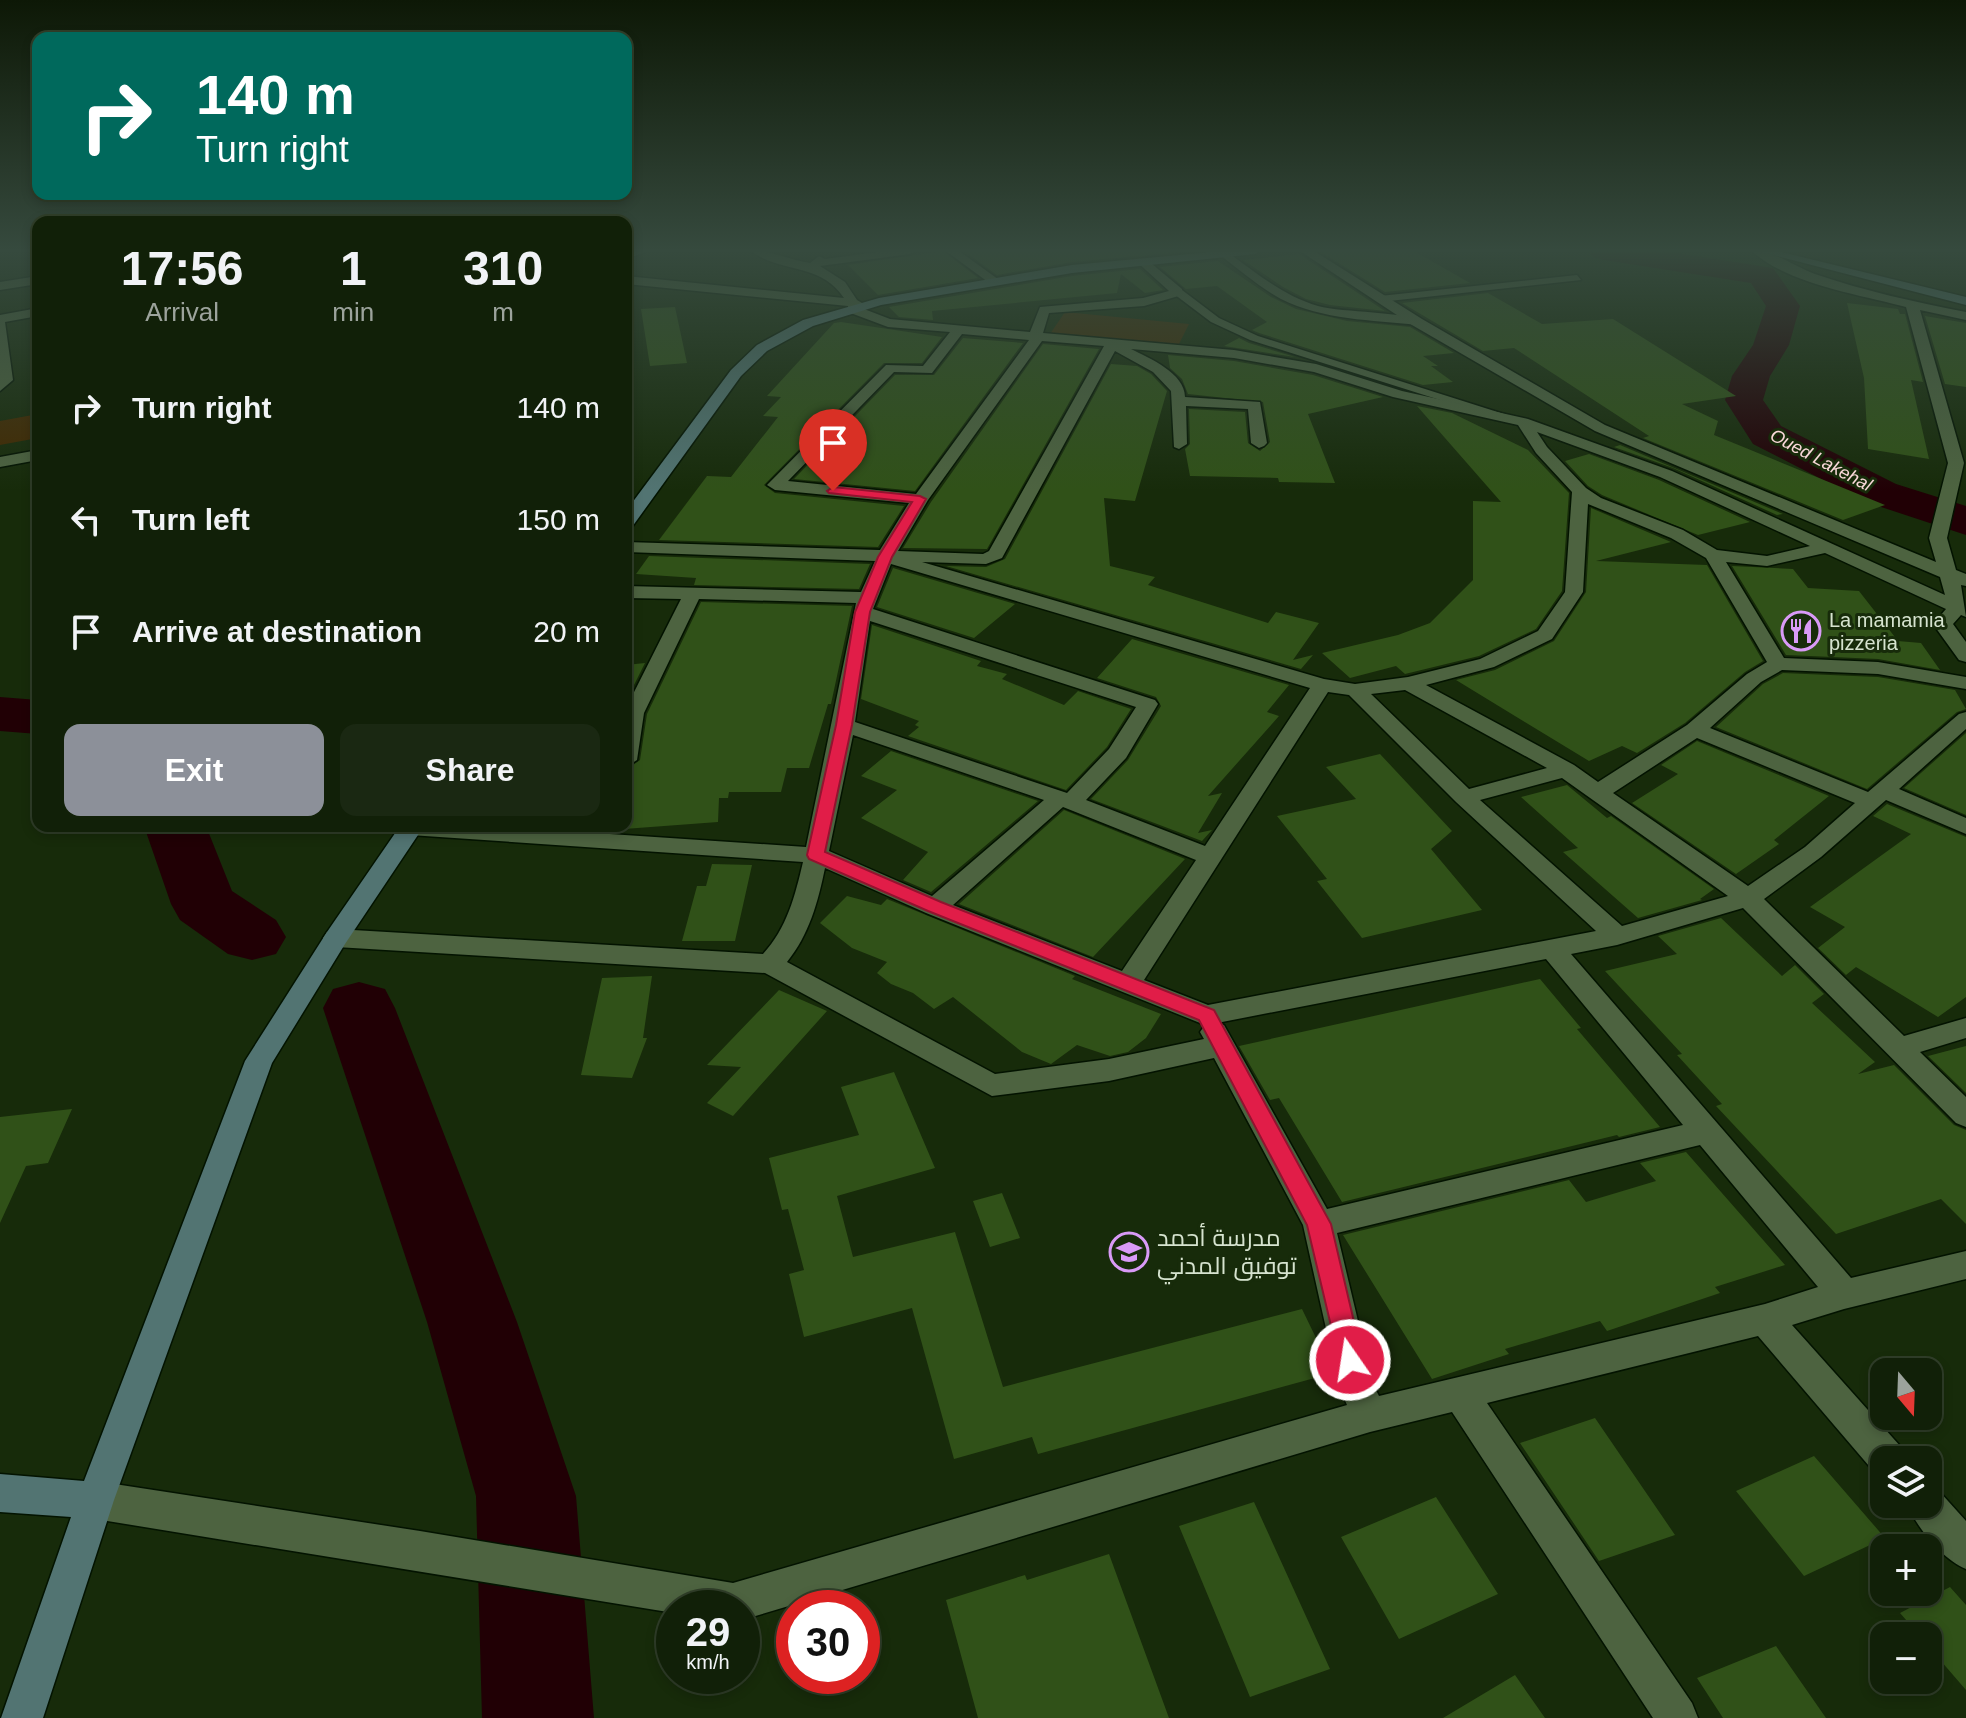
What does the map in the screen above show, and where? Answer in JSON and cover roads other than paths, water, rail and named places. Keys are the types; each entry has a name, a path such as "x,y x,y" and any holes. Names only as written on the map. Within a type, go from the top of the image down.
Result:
{"main road":[{"path":"632,515 736,373 762,348 793,331"},
{"path":"22,1718 95,1500 259,1061 408,832"},
{"path":"0,1493 95,1500"}],"street":[{"path":"0,387 6,380 1,331"},
{"path":"920,499 775,485 891,368 927,370 957,331"},
{"path":"983,331 1234,354 1316,368 1398,394 1522,422 1666,474 1962,609"},
{"path":"770,964 789,942 807,897 844,725 865,605 885,557 920,499 1036,340 1037,331"},
{"path":"1433,331 1600,428 1958,577"},
{"path":"1919,331 1960,471 1947,495 1938,538 1958,577 1962,609"},
{"path":"1112,344 1158,369 1178,390 1179,444"},
{"path":"632,547 986,559 996,554 1112,344"},
{"path":"1178,401 1255,405 1259,443"},
{"path":"1522,422 1541,450 1580,491 1595,502 1677,534 1713,555 1767,561 1826,548"},
{"path":"0,462 32,456"},
{"path":"885,557 1322,685 1355,690 1408,683 1487,663 1545,635 1574,592 1580,491"},
{"path":"1713,555 1778,664"},
{"path":"632,592 865,605 1148,704 1118,753 1066,800 935,907"},
{"path":"632,725 634,713 692,595"},
{"path":"1962,609 1943,624 1966,656"},
{"path":"1599,792 1695,730 1754,678 1778,664 1878,668 1966,683"},
{"path":"1408,683 1566,770 1748,898 1966,1115"},
{"path":"1128,983 1322,685"},
{"path":"1355,690 1464,797 1617,936"},
{"path":"572,832 816,855 935,907 1206,1015 1617,936 1748,898 1813,852 1877,796 1956,742 1966,718"},
{"path":"844,725 1066,800 1211,857"},
{"path":"1695,730 1966,827"},
{"path":"1464,797 1566,770"},
{"path":"336,938 770,964 992,1085 1109,1070 1220,1046"},
{"path":"1551,948 1844,1294"},
{"path":"1206,1015 1220,1046 1319,1224 1356,1387 1370,1415"},
{"path":"1897,1049 1966,1028"},
{"path":"1319,1224 1704,1132"},
{"path":"95,1500 420,1550 733,1603 1370,1415 1765,1319 1844,1294 1966,1265"},
{"path":"1765,1319 1876,1446"},
{"path":"1461,1394 1677,1718"},
{"path":"1938,1518 1966,1550"}],"lane":[{"path":"1239,331 1522,422"}],"waterway":[{"name":"Oued Lakehal","path":"1775,331 1771,345 1751,376 1744,400 1767,435 1881,493 1966,521"},
{"path":"0,714 32,717"},
{"path":"177,832 204,904 252,937"},
{"path":"359,1008 472,1322 526,1496 538,1718"}],"place":[{"name":"La mamamia pizzeria","path":"1801,631"},
{"name":"مدرسة أحمد توفيق المدني","path":"1129,1252"}]}
